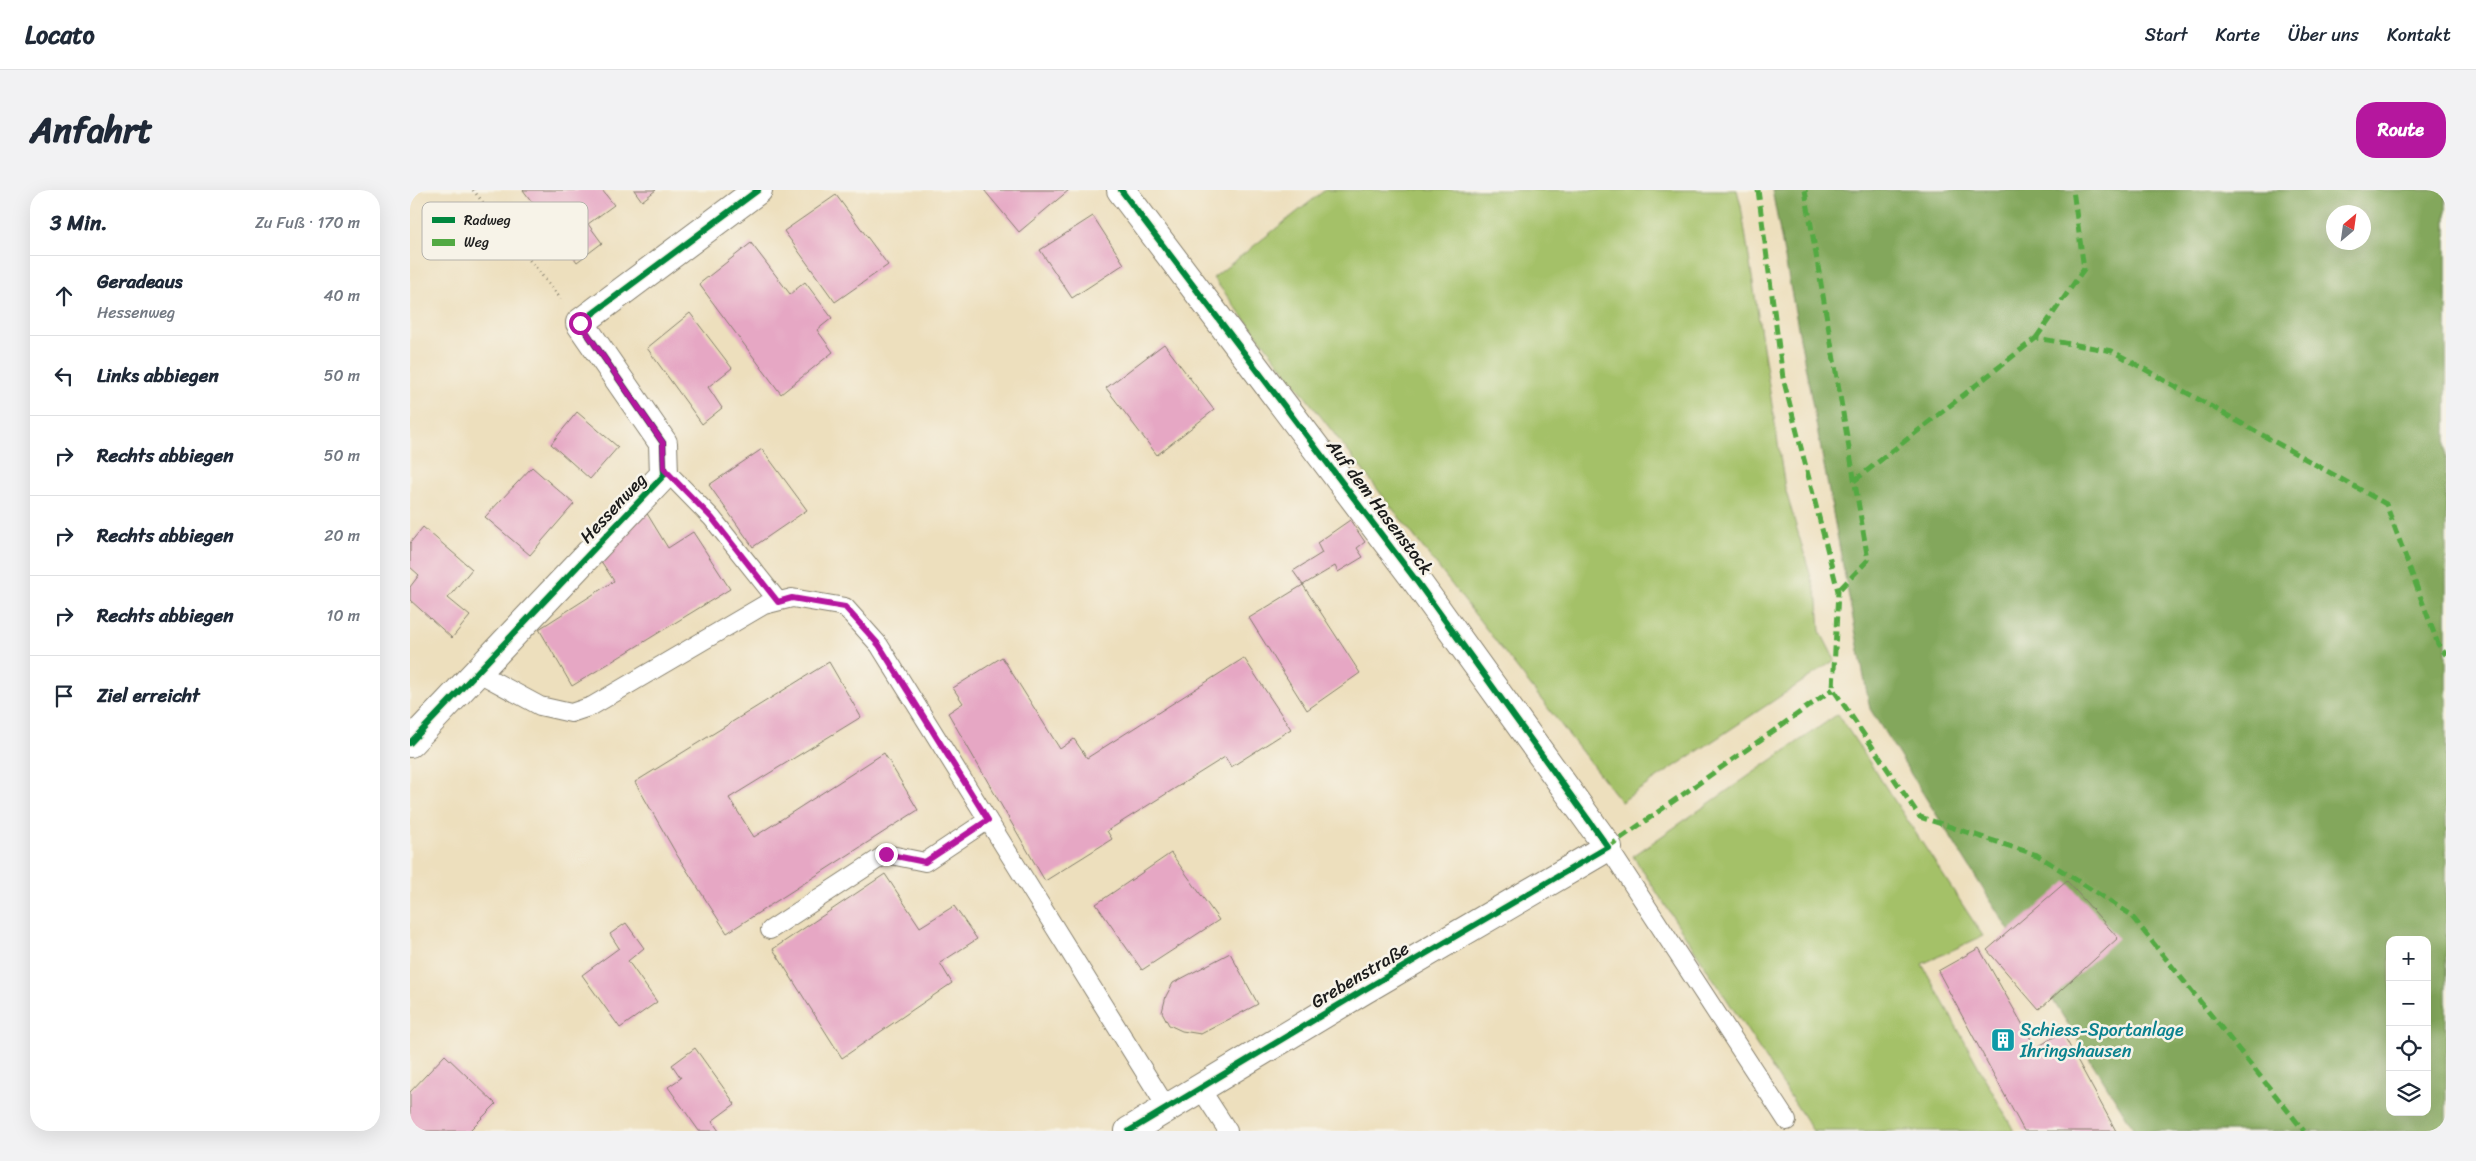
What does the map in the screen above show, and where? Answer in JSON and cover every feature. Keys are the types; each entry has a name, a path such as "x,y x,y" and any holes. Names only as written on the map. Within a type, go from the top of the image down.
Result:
{"street":[{"path":"580,323 758,190"},
{"name":"Auf dem Hasenstock","path":"1121,190 1418,583 1608,848"},
{"name":"Hessenweg","path":"410,743 664,475 663,443 580,323"},
{"name":"Grebenstraße","path":"1129,1131 1362,991 1608,848"}],"lane":[{"path":"664,469 712,518 778,602"},
{"path":"477,672 540,706 571,713 592,706 764,605 792,598 845,607 879,645 1167,1108"},
{"path":"770,930 886,854 925,862 988,820"},
{"path":"1608,848 1787,1121"},
{"path":"1200,1088 1228,1131"}],"path":[{"path":"473,190 483,202"},
{"path":"529,260 580,323"}],"green space":[{"path":"1325,190 1737,190 1785,488 1818,601 1820,631 1835,660 1621,802 1213,278"},
{"path":"1772,190 2446,190 2446,1131 2135,1131 1870,709"},
{"path":"1838,714 1983,936 1922,964 2014,1131 1813,1131 1633,856"}],"building":[{"path":"523,190 602,190 614,205 588,224 588,202 532,202"},
{"path":"634,190 656,190 642,201"},
{"path":"984,190 1069,190 1019,232"},
{"path":"836,195 888,265 835,302 784,231"},
{"path":"1093,216 1124,264 1072,298 1040,250"},
{"path":"588,224 602,243 588,254"},
{"path":"751,243 790,294 805,282 832,318 817,330 833,352 781,394 699,284"},
{"path":"690,313 732,368 708,387 722,408 702,424 647,348"},
{"path":"1164,344 1214,410 1157,455 1106,388"},
{"path":"577,412 618,447 590,479 551,444"},
{"path":"762,449 807,510 753,547 709,485"},
{"path":"532,467 574,504 530,555 485,517"},
{"path":"640,502 668,548 693,532 730,589 572,686 539,629 614,581 595,552"},
{"path":"1350,520 1365,542 1357,548 1363,557 1338,572 1335,566 1303,585 1293,571 1322,553 1317,543"},
{"path":"423,527 472,569 448,598 470,616 452,638 410,600 410,587 419,575 410,567 410,543"},
{"path":"1303,585 1360,673 1307,710 1249,618"},
{"path":"1002,657 1060,749 1074,739 1087,758 1244,658 1291,729 1231,767 1225,757 1107,831 1112,839 1045,881 948,713 963,703 953,688"},
{"path":"829,662 861,717 729,798 754,837 884,753 918,810 727,933 677,855 635,782"},
{"path":"1171,853 1219,920 1142,970 1096,904"},
{"path":"885,874 920,927 954,906 977,939 940,963 952,983 842,1058 773,949"},
{"name":"Schiess-Sportanlage Ihringshausen","path":"2067,881 2118,938 2039,1010 1987,950"},
{"path":"626,923 644,948 628,961 657,1002 620,1028 582,975 619,948 610,934"},
{"name":"Schiess-Sportanlage Ihringshausen","path":"1979,948 2036,1048 2062,1032 2116,1131 2024,1131 1938,971"},
{"path":"1230,953 1258,1004 1201,1034 1182,1031 1169,1025 1162,1012 1166,996 1173,983"},
{"path":"695,1048 735,1104 712,1121 719,1131 699,1131 668,1087 681,1078 672,1065"},
{"path":"445,1055 496,1104 469,1131 410,1131 410,1092"}],"marked path":[{"path":"1758,190 1783,378 1838,591 1833,689 1920,817 2037,855 2130,914 2304,1131"},
{"path":"1805,190 1868,560 1838,591"},
{"path":"2036,338 2084,269 2073,190"},
{"path":"1854,481 2036,338 2112,351 2386,504 2438,644 2446,655"},
{"path":"1608,847 1833,689"}],"cycle path":[{"path":"410,743 664,475 663,443 580,323 758,190"},
{"path":"1121,190 1418,583 1608,847 1362,991 1129,1131"}],"place":[{"name":"Schiess-Sportanlage Ihringshausen","path":"2003,1040"}],"route":[{"path":"580,323 663,443 664,469 712,518 778,602 792,598 845,607 879,645 988,820 925,862 886,854"}]}
